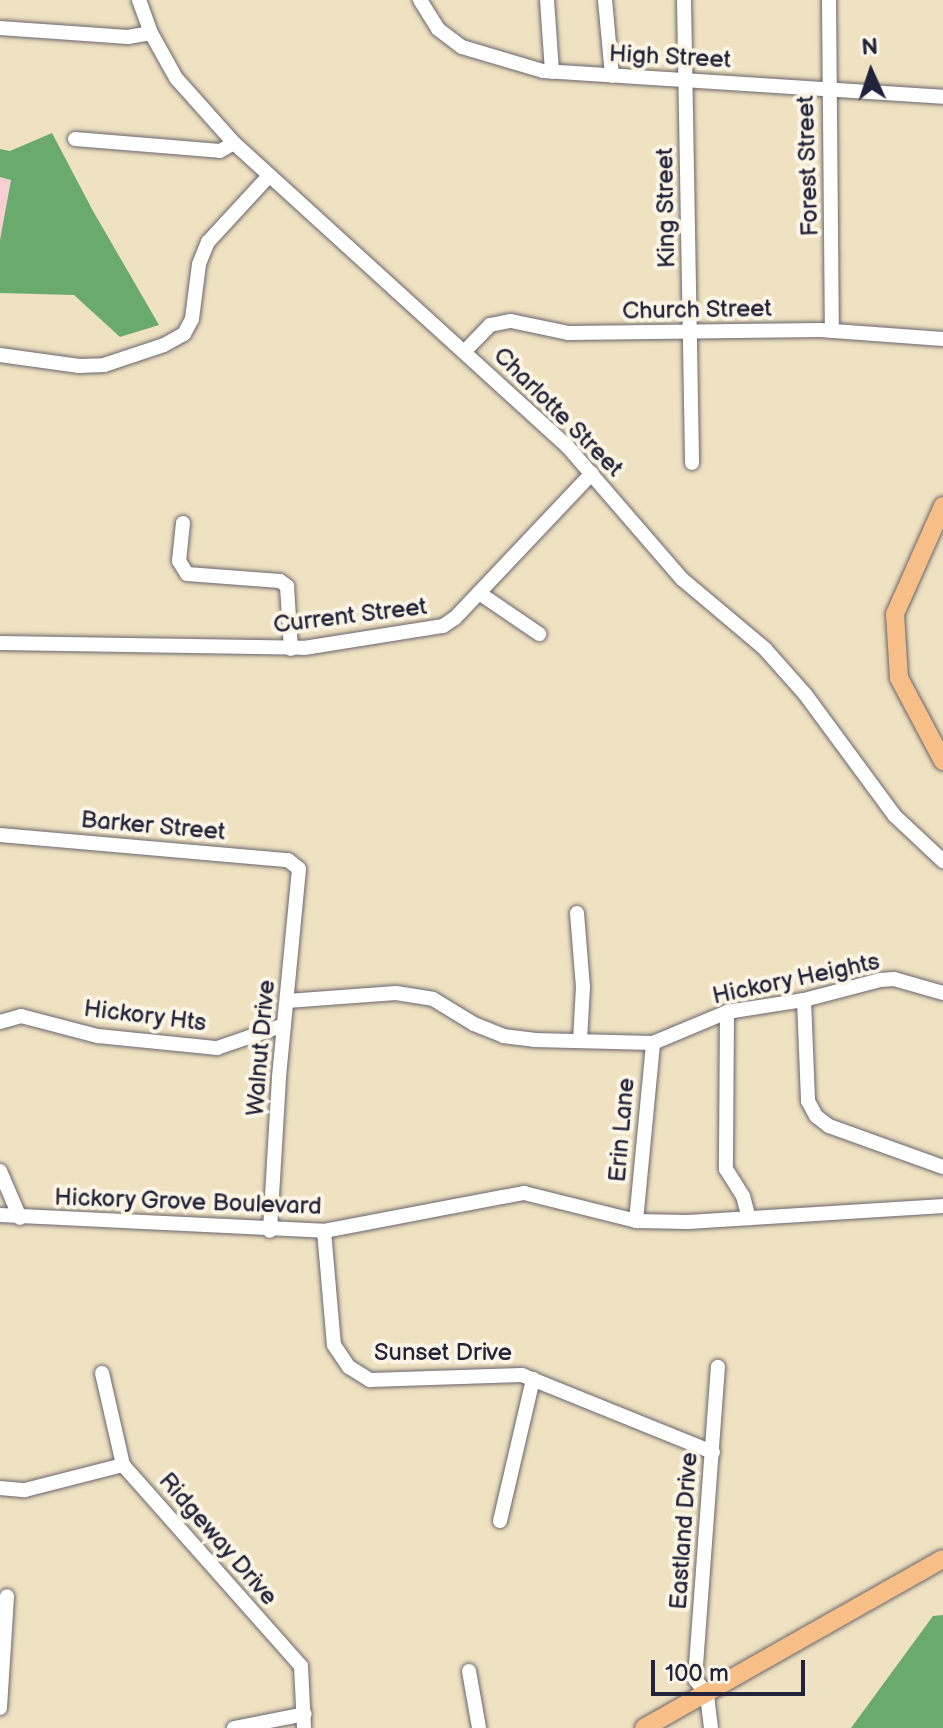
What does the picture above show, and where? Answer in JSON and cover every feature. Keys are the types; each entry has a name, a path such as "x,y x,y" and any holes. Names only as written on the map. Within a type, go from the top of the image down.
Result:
{"main road":[{"path":"943,506 895,614 899,678 943,761"},
{"path":"644,1728 943,1559"}],"street":[{"name":"Charlotte Street","path":"139,0 151,33 176,78 234,143 465,351 592,473 682,579 765,649 795,683 895,816 943,861"},
{"name":"High Street","path":"420,0 438,29 462,47 500,61 552,72 943,97"},
{"path":"547,0 552,72"},
{"path":"605,0 612,76"},
{"name":"King Street","path":"684,0 692,463"},
{"name":"Forest Street","path":"829,0 827,89 832,331"},
{"path":"0,28 128,37 151,33"},
{"path":"75,139 220,151 234,143"},
{"path":"0,355 79,366 104,365 164,345 184,334 192,319 199,264 208,242 269,176"},
{"name":"Church Street","path":"465,351 481,332 499,322 568,333 832,331 943,339"},
{"name":"Current Street","path":"0,643 291,649 443,626 479,593 592,473"},
{"path":"183,523 179,561 187,574 280,581 287,586 291,649"},
{"path":"479,593 539,634"},
{"name":"Barker Street","path":"0,835 288,860 299,869"},
{"name":"Walnut Drive","path":"270,1231 284,1025 299,869"},
{"path":"577,913 583,987 580,1041"},
{"name":"Hickory Heights","path":"287,1001 396,993 433,999 474,1024 503,1036 653,1043 727,1012 804,1000 894,979 943,993"},
{"path":"804,1000 808,1101 816,1116 829,1126 943,1167"},
{"path":"727,1012 726,1169 743,1196 749,1218"},
{"name":"Hickory Hts","path":"0,1022 21,1016 98,1036 217,1048 284,1025"},
{"name":"Erin Lane","path":"636,1221 653,1043"},
{"path":"0,1171 20,1218"},
{"name":"Hickory Grove Boulevard","path":"0,1215 270,1231 324,1231 524,1193 636,1221 749,1218 943,1206"},
{"name":"Sunset Drive","path":"324,1231 334,1345 349,1367 370,1380 522,1375 713,1452"},
{"name":"Eastland Drive","path":"711,1728 707,1694 695,1679 718,1367"},
{"name":"Ridgeway Drive","path":"102,1373 123,1465 301,1666 304,1721"},
{"path":"500,1521 533,1379"},
{"path":"0,1488 25,1490 123,1465"},
{"path":"0,1708 7,1596"},
{"path":"469,1671 479,1728"},
{"path":"234,1728 304,1721"}],"shaded area":[{"path":"0,177 11,180 0,240"}],"green space":[{"path":"52,133 159,325 120,337 74,295 0,293 0,240 11,180 0,177 0,149 10,151"},
{"path":"943,1615 943,1728 851,1728 933,1616"}]}
